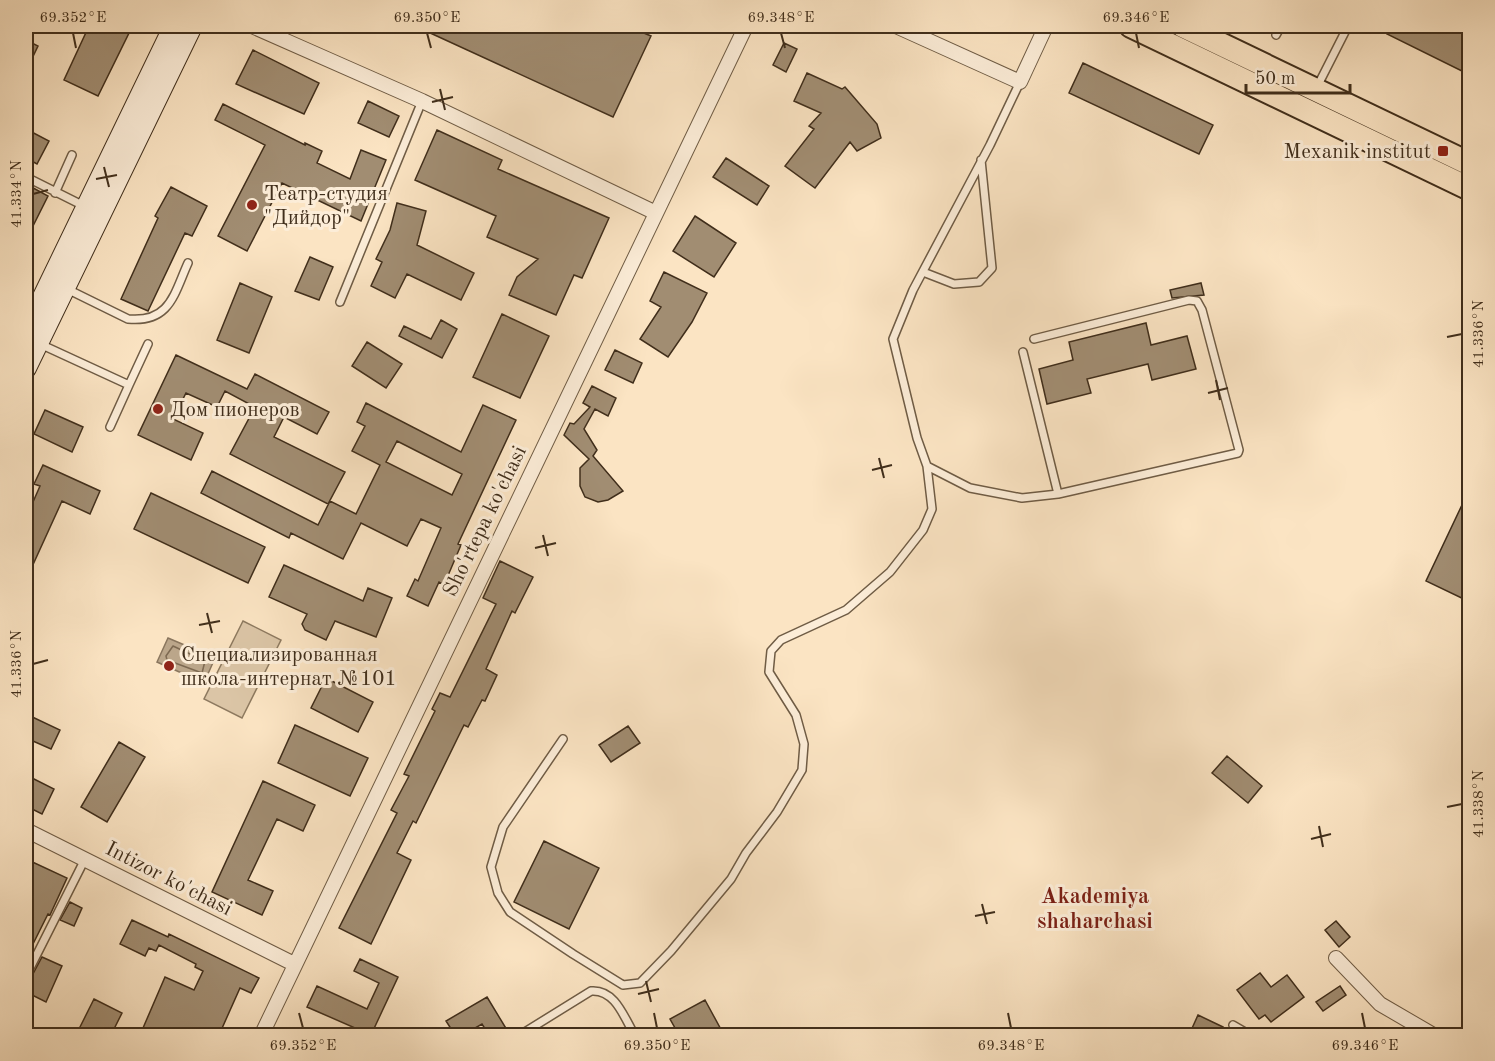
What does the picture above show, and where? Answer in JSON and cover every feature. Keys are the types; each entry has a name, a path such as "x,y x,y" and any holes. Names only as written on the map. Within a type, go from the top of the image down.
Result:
{"main road":[{"path":"26,368 32,338 86,207 174,26"},
{"path":"32,338 64,288 192,26"},
{"path":"1131,26 1470,189"},
{"path":"1183,26 1470,164"}],"street":[{"path":"252,26 422,101 656,213"},
{"name":"Sho'rtepa ko'chasi","path":"261,1035 746,26"},
{"path":"896,26 1020,82 1046,26"},
{"name":"Intizor ko'chasi","path":"26,830 294,964"},
{"path":"1336,958 1380,1004 1436,1035"}],"lane":[{"path":"1276,35 1281,26"},
{"path":"1316,89 1348,26"},
{"path":"563,739 504,826 491,867 498,893 510,912 573,954 623,985 640,983 671,951 731,879 746,853 782,806 802,770 804,744 796,715 769,672 771,651 781,640 846,610 890,572 923,530 932,509 927,466 916,438 893,339 923,272 1020,82"},
{"path":"340,302 422,101"},
{"path":"55,193 72,155"},
{"path":"923,272 954,284 979,282 992,268 981,160"},
{"path":"26,177 86,207"},
{"path":"64,288 128,319 136,320 161,314 167,308 188,263"},
{"path":"927,466 970,488 1022,498 1058,495 1226,456 1239,450 1197,300 1189,300 1034,339"},
{"path":"32,338 129,385"},
{"path":"110,427 148,344"},
{"path":"1023,352 1058,495"},
{"path":"26,976 85,859"},
{"path":"520,1035 591,991 600,990 610,995 635,1035"},
{"path":"1233,1025 1252,1035"}],"shaded area":[{"path":"243,621 281,640 242,718 204,699"}],"water":[{"path":"168,638 215,658 204,683 157,662"}],"building":[{"path":"89,26 114,26 129,33 98,96 64,80"},
{"path":"415,26 627,26 651,36 613,117"},
{"path":"1392,26 1470,26 1470,75 1387,34"},
{"path":"26,40 38,46 26,71"},
{"path":"784,43 797,49 786,72 773,65"},
{"path":"253,50 319,83 304,114 236,84"},
{"path":"1083,63 1213,125 1199,154 1069,93"},
{"path":"807,73 842,89 845,87 877,124 881,138 857,151 850,142 815,188 785,166 814,129 809,126 821,113 794,101"},
{"path":"368,101 399,116 389,137 358,123"},
{"path":"223,104 305,145 305,143 322,151 317,163 350,179 361,150 386,160 361,221 282,183 247,251 218,236 265,145 215,120"},
{"path":"26,129 49,141 37,164 26,158"},
{"path":"437,130 502,160 498,169 609,218 582,278 574,275 556,315 509,295 517,277 538,259 487,237 496,216 415,180"},
{"path":"726,158 769,186 757,205 713,177"},
{"path":"26,184 48,196 26,240"},
{"path":"171,187 207,206 192,236 185,233 148,311 121,299 158,218 155,216"},
{"path":"397,203 426,211 417,245 474,273 461,300 407,274 395,298 371,286 382,262 376,259 390,230"},
{"path":"695,216 736,243 714,277 673,251"},
{"path":"310,257 333,267 319,300 295,291"},
{"path":"664,272 707,293 692,322 668,357 640,339 661,307 650,301"},
{"path":"240,283 272,297 249,353 217,340"},
{"path":"1201,283 1204,295 1172,298 1170,290"},
{"path":"502,314 549,336 520,398 473,377"},
{"path":"441,320 457,329 442,358 399,336 404,326 431,339"},
{"path":"1146,323 1151,345 1187,336 1196,369 1152,380 1148,364 1087,379 1091,393 1047,404 1039,369 1073,360 1069,342"},
{"path":"367,342 402,364 386,388 352,366"},
{"path":"615,350 642,363 633,383 605,370"},
{"path":"176,355 247,389 255,374 329,412 317,434 284,417 274,437 345,472 328,504 230,454 255,407 225,391 217,407 186,393 173,419 203,433 191,460 138,435"},
{"path":"592,386 616,398 608,416 595,409 584,429 597,450 593,456 623,491 608,500 598,502 585,497 580,486 580,468 589,459 564,435 570,423 574,424 590,407 583,403"},
{"path":"366,403 461,452 483,405 516,420 458,544 461,545 444,585 439,582 428,606 407,596 415,579 418,581 441,528 421,519 407,546 361,523 343,559 291,533 289,538 201,493 212,471 318,525 330,501 356,514 380,465 352,451 365,426 357,422","holes":["397,441 462,474 452,495 386,462"]},
{"path":"45,410 83,427 72,452 34,434"},
{"path":"43,465 100,491 90,514 62,501 26,580 26,518 40,486 34,484"},
{"path":"1470,488 1470,602 1426,581"},
{"path":"151,493 265,547 248,583 134,529"},
{"path":"500,561 533,577 515,613 512,611 486,669 497,675 485,701 482,700 468,727 464,725 416,823 413,821 397,853 411,860 371,944 339,928 397,813 391,810 409,776 404,774 435,711 432,709 440,693 450,697 496,604 483,598"},
{"path":"284,565 363,601 368,588 392,598 376,637 335,621 326,640 305,630 302,624 307,614 269,597"},
{"path":"326,678 373,702 358,732 311,708"},
{"path":"26,714 60,730 51,749 26,738"},
{"path":"295,725 368,758 350,796 278,763"},
{"path":"628,726 640,743 611,762 599,745"},
{"path":"119,742 145,757 107,822 81,807"},
{"path":"1227,756 1262,786 1248,803 1212,773"},
{"path":"32,778 54,789 42,814 26,806 26,790"},
{"path":"263,781 315,805 303,831 277,819 248,880 273,891 262,915 212,892"},
{"path":"544,841 599,868 569,929 514,902"},
{"path":"26,859 67,878 26,958 26,910 32,894 26,891"},
{"path":"70,902 82,908 74,926 60,920"},
{"path":"132,920 168,937 169,934 259,978 251,993 240,988 219,1035 140,1035 165,977 194,990 203,971 195,967 196,964 159,945 156,951 149,948 145,956 120,944"},
{"path":"1336,921 1350,937 1339,947 1325,930"},
{"path":"42,957 62,966 46,1002 26,992 26,987"},
{"path":"360,959 398,977 371,1035 307,1007 317,986 367,1009 379,983 354,971"},
{"path":"1260,973 1271,987 1287,975 1304,997 1271,1022 1265,1015 1259,1019 1237,990"},
{"path":"1340,986 1346,995 1323,1011 1316,1002"},
{"path":"487,997 510,1035 489,1035 482,1024 463,1035 455,1035 446,1021"},
{"path":"94,999 122,1013 111,1035 76,1035"},
{"path":"705,1000 724,1035 679,1035 670,1019"},
{"path":"1198,1015 1223,1027 1220,1035 1189,1035"}],"place":[{"name":"Mexanik institut","path":"1443,151"},
{"name":"Театр-студия \"Дийдор\"","path":"252,205"},
{"name":"Дом пионеров","path":"158,409"},
{"name":"Специализированная школа-интернат №101","path":"169,666"}],"district":[{"name":"Akademiya shaharchasi","path":"1095,908"}]}
